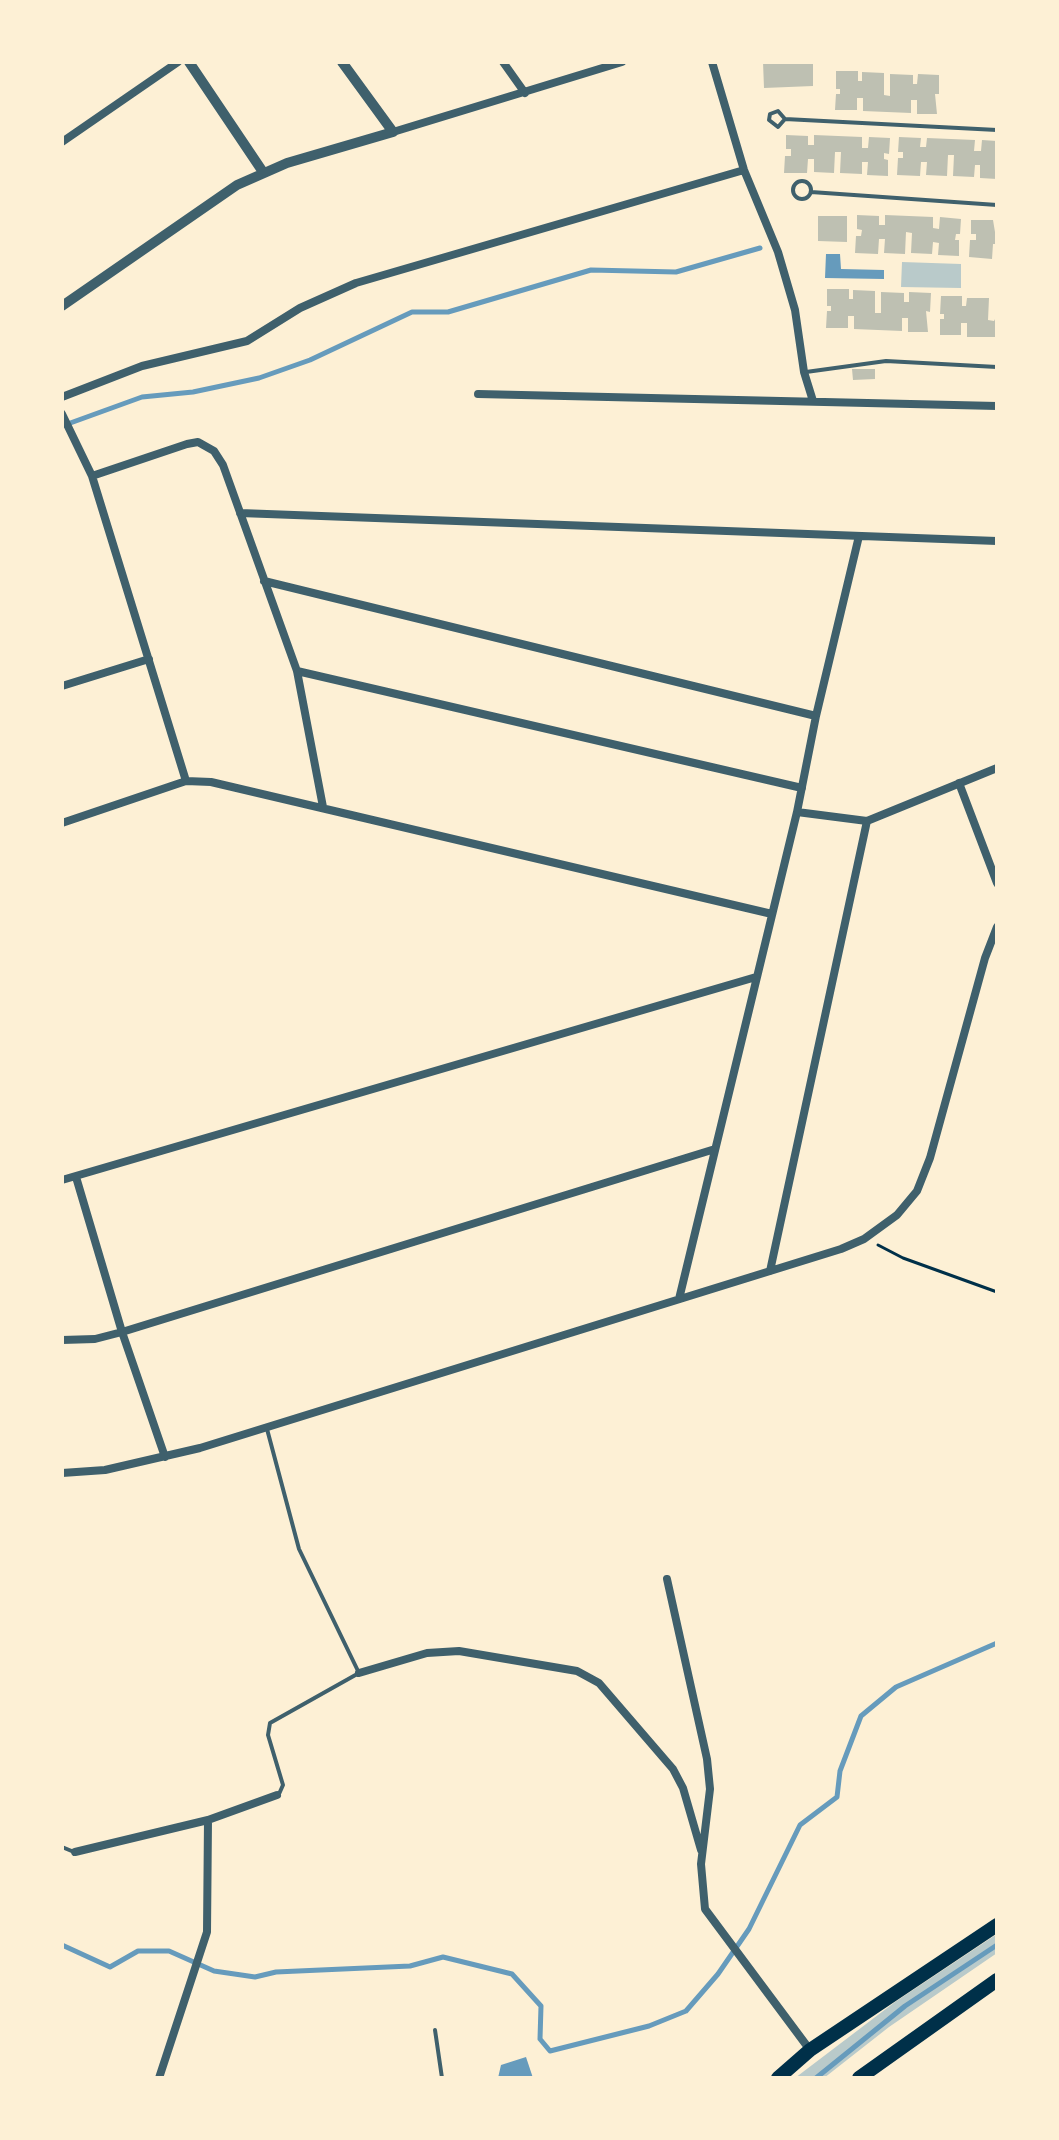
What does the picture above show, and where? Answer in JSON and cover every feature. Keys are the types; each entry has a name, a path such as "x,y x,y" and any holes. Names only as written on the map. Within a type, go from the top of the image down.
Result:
{"highway":[{"path":"778,2078 810,2050 997,1925"},
{"path":"859,2078 997,1980"}],"street":[{"path":"62,142 178,62"},
{"path":"189,62 263,172"},
{"path":"342,62 393,132"},
{"path":"503,62 525,93"},
{"path":"62,306 237,185 263,172 622,62"},
{"path":"712,62 744,170 778,252 795,310 804,372 813,401"},
{"path":"62,397 142,366 247,341 300,308 356,283 744,170"},
{"path":"478,394 997,406"},
{"path":"62,414 92,476 186,781"},
{"path":"92,476 198,442 214,451 223,465 297,671 323,807"},
{"path":"240,513 997,541"},
{"path":"679,1299 797,812 816,716 859,536"},
{"path":"264,581 816,716"},
{"path":"62,686 149,659"},
{"path":"297,671 802,788"},
{"path":"797,812 867,821 997,768"},
{"path":"62,823 186,781 211,782 772,914"},
{"path":"959,783 997,883"},
{"path":"770,1271 867,821"},
{"path":"62,1473 105,1470 165,1457 770,1271 864,1239 897,1215 917,1191 930,1158 985,958 997,927"},
{"path":"62,1180 756,977"},
{"path":"62,1340 95,1339 122,1332 715,1149"},
{"path":"76,1177 122,1332 165,1457"},
{"path":"667,1579 707,1759 710,1789 702,1854 702,1899 741,1961 810,2050"},
{"path":"359,1673 427,1653 459,1651 514,1657 588,1677 621,1705 673,1769 683,1788 702,1854"},
{"path":"75,1852 208,1820 277,1795"},
{"path":"159,2078 207,1932 210,1898 208,1820"}],"lane":[{"path":"785,119 997,130"},
{"path":"804,181 810,185 811,192 806,199 798,198 793,186 804,181"},
{"path":"811,192 997,205"},
{"path":"804,372 886,361 997,367"},
{"path":"267,1427 299,1549 359,1673 270,1723 268,1735 283,1785 277,1795"},
{"path":"62,1847 75,1852"},
{"path":"435,2030 442,2078"}],"path":[{"path":"864,1239 903,1258 997,1292"}],"shaded area":[{"path":"902,262 961,264 961,288 901,287"},
{"path":"997,1934 997,1953 889,2027 824,2078 795,2078 895,2002"}],"water":[{"path":"826,254 840,254 841,269 884,270 884,279 825,278"},
{"path":"526,2057 533,2078 498,2078 501,2065"}],"building":[{"path":"763,62 813,62 813,86 764,88"},
{"path":"836,71 858,71 858,81 862,81 862,72 884,73 884,95 890,96 890,74 913,75 913,84 917,84 918,74 939,75 939,94 935,94 937,114 917,114 917,100 911,100 911,113 863,111 863,98 857,98 857,110 835,110 836,94 840,94 840,89 836,89"},
{"path":"786,135 808,136 808,145 814,145 814,135 862,137 862,148 868,148 869,137 890,138 889,154 884,153 884,159 888,160 888,176 867,175 868,162 862,162 862,174 840,173 841,152 835,152 834,173 814,172 814,159 808,159 807,173 784,173 785,156 791,156 791,149 786,149"},
{"path":"899,137 921,138 920,147 926,147 927,138 975,140 974,151 981,151 982,140 997,141 997,179 980,178 980,165 975,165 974,177 953,176 954,155 948,155 947,176 926,175 927,162 921,162 920,176 897,175 898,158 903,158 903,152 898,152"},
{"path":"857,215 879,216 879,225 885,225 885,215 933,217 933,228 939,229 940,217 961,219 960,234 956,234 955,240 959,240 959,256 938,255 939,243 933,242 932,254 911,253 912,233 906,232 905,254 884,253 885,239 879,239 878,254 855,253 856,236 861,236 862,230 857,229"},
{"path":"818,216 847,216 847,242 818,241"},
{"path":"971,220 993,220 997,244 993,244 992,259 969,257 970,240 976,240 976,234 971,234"},
{"path":"827,289 849,289 849,299 853,299 853,290 875,291 875,313 881,313 881,292 904,293 904,302 909,302 909,292 931,293 930,312 926,311 928,332 908,332 908,318 902,318 902,331 854,329 854,316 848,316 848,328 826,328 827,311 831,311 831,306 827,306"},
{"path":"941,296 962,296 962,306 966,306 967,298 989,298 988,320 994,321 997,315 997,337 967,337 967,323 961,323 961,335 940,335 940,319 944,319 944,314 940,314"},
{"path":"852,369 875,369 875,379 853,380"}],"waterway":[{"path":"62,426 142,397 193,392 259,378 310,360 412,312 448,312 591,270 676,272 760,248"},
{"path":"62,1945 110,1967 138,1951 169,1951 214,1971 255,1977 276,1972 410,1966 443,1957 512,1974 541,2006 540,2039 550,2051 649,2026 686,2011 718,1974 749,1929 800,1825 837,1797 840,1771 861,1716 896,1687 997,1643"},
{"path":"816,2078 905,2006 997,1945"}]}
